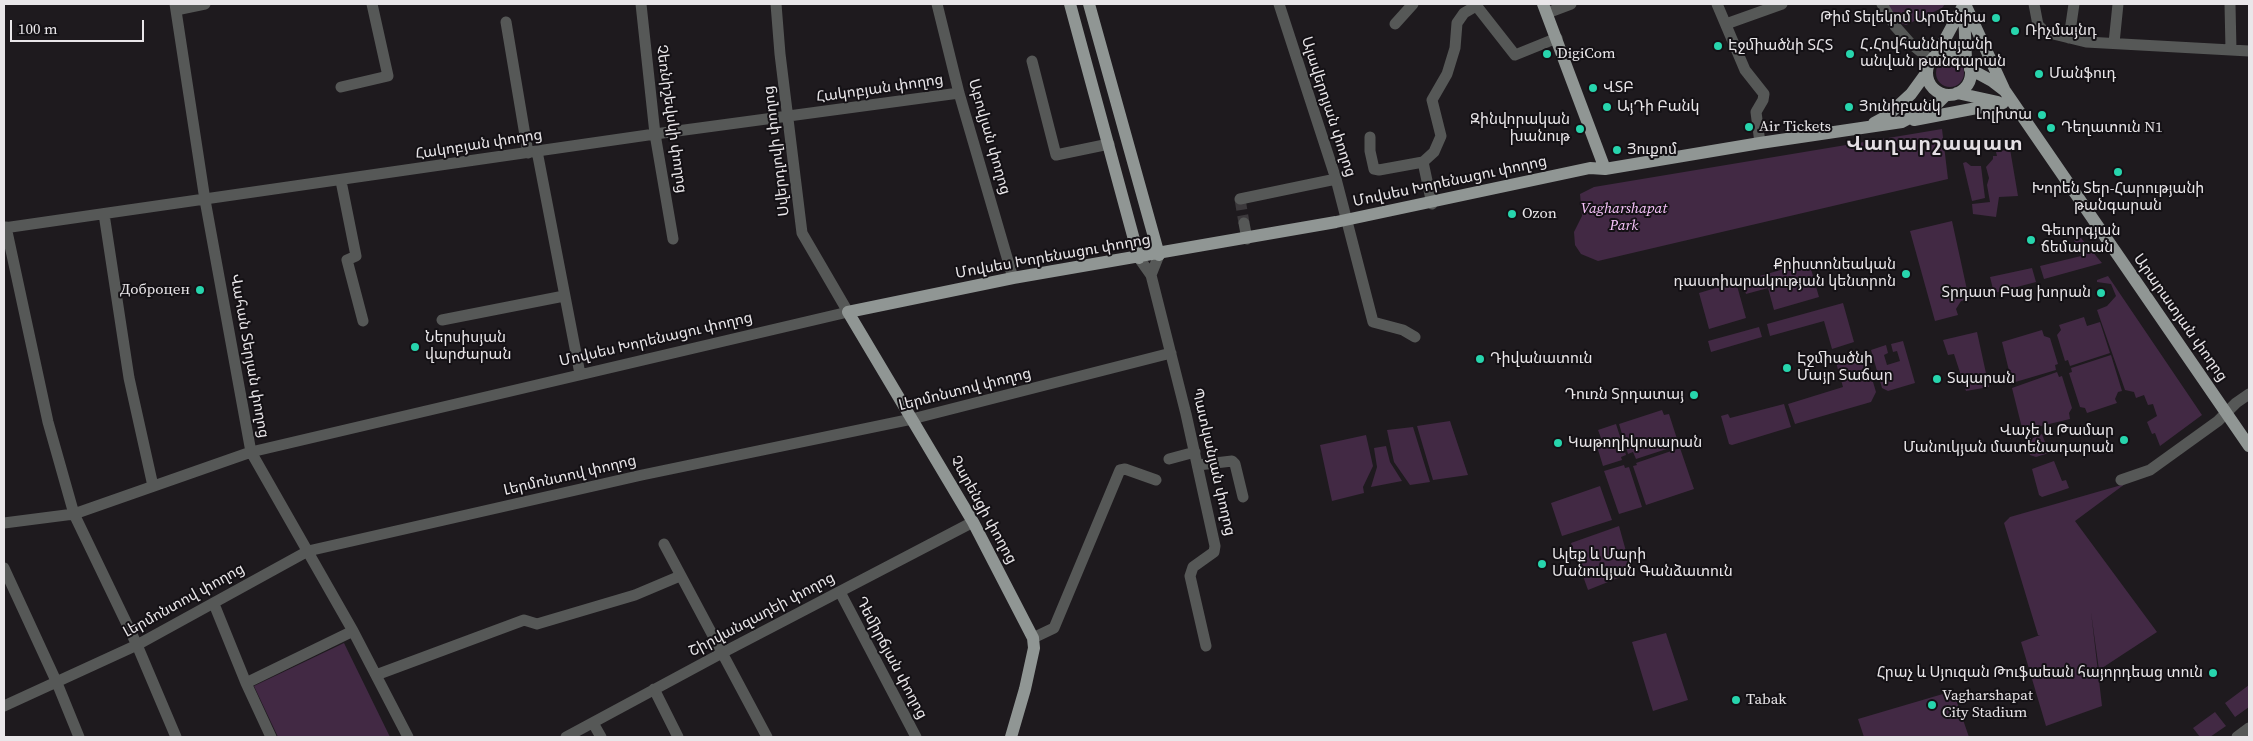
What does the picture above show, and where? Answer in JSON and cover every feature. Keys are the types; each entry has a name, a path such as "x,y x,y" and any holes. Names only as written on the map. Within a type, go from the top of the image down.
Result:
{"main road":[{"name":"Պատկանյան փողոց","path":"1070,4 1139,258"},
{"path":"1089,4 1159,255"},
{"path":"1951,94 1968,84 1964,4"},
{"path":"1964,4 2004,97"},
{"name":"Մովսես Խորենացու փողոց","path":"1867,127 1886,116 1911,94 1931,63 1964,4"},
{"path":"1546,8 1605,169"},
{"path":"1955,52 1992,81 2004,97 1940,93 1930,84 1931,63 1942,53 1955,52"},
{"name":"Մովսես Խորենացու փողոց","path":"848,312 1013,278 1159,255 1432,204 1590,168 1605,169 1902,122 1951,94"},
{"path":"1902,122 2004,97"},
{"name":"Արարատյան փողոց","path":"2004,97 2017,109 2249,446"},
{"name":"Չարենցի փողոց","path":"848,312 973,522 1033,638"},
{"path":"1011,737 1027,681 1034,648 1033,638"}],"street":[{"path":"176,7 205,4"},
{"path":"341,87 388,76 372,4"},
{"name":"Չեռնիշեվսկի փողոց","path":"641,4 655,134 673,239"},
{"name":"Սվերդլովի փողոց","path":"776,4 780,54 802,233 848,312"},
{"name":"Աբովյան փողոց","path":"937,4 959,93 1013,278"},
{"name":"Ալավերդյան փողոց","path":"1279,4 1336,179 1373,322 1403,330 1415,337"},
{"path":"1395,24 1413,4"},
{"path":"1546,8 1571,4"},
{"path":"1717,4 1745,70 1764,94 1764,100 1756,112 1760,143"},
{"path":"1726,24 1782,4"},
{"path":"1882,4 1895,26 1931,63"},
{"path":"2034,4 2041,28 2045,32 2086,42 2249,51"},
{"path":"2069,38 2074,4"},
{"path":"2114,43 2118,4"},
{"path":"2230,4 2231,50"},
{"path":"1370,137 1370,151 1374,169 1379,170 1423,162 1434,152 1441,136 1432,100 1447,74 1455,48 1457,23 1464,13 1476,5 1515,55 1557,38"},
{"name":"Վահան Տերյան փողոց","path":"176,7 206,200 251,452 353,631 408,737"},
{"path":"506,22 580,374"},
{"path":"1032,62 1056,156 1109,144"},
{"name":"Հակոբյան փողոց","path":"5,228 341,181 655,134 959,93"},
{"path":"1423,162 1432,204"},
{"path":"1240,198 1336,179"},
{"path":"341,181 356,256 348,260 362,321"},
{"path":"104,214 128,378 153,486"},
{"path":"1244,223 1247,239"},
{"path":"5,228 48,422 74,514 137,645 176,737"},
{"path":"1151,275 1159,255"},
{"name":"Պատկանյան փողոց","path":"1139,258 1151,275 1195,452 1215,546 1214,552 1193,567 1190,576 1206,646"},
{"path":"442,320 564,296"},
{"name":"Մովսես Խորենացու փողոց","path":"4,523 74,514 251,452 848,312"},
{"name":"Լերմոնտով փողոց","path":"4,706 137,645 308,552 642,475 912,419 1171,353"},
{"path":"2121,480 2150,470 2218,421 2249,394"},
{"path":"1169,459 1195,452"},
{"path":"1198,465 1232,461 1235,464 1243,496"},
{"path":"1033,638 1054,628 1120,470 1125,469 1156,480"},
{"name":"Շիրվանզադեի փողոց","path":"566,737 973,522"},
{"path":"664,544 767,737"},
{"path":"4,568 57,683 79,737"},
{"path":"376,675 524,620 537,624 635,595 680,576"},
{"name":"Դեմիրճյան փողոց","path":"840,592 916,737"},
{"path":"214,604 246,683 271,737"},
{"path":"246,683 353,631"},
{"path":"654,689 678,737"},
{"path":"593,723 601,737"},
{"path":"2237,737 2249,728"}],"green space":[{"path":"1887,4 1945,4 1942,8 1906,25 1895,21"},
{"path":"1950,59 1960,63 1964,73 1960,83 1950,87 1940,83 1936,73 1940,63"},
{"name":"Vagharshapat Park","path":"1942,129 1948,179 1598,261 1581,254 1575,245 1574,232 1582,216 1580,194 1594,187"},
{"path":"2010,149 2018,196 1999,197 1996,217 1973,214 1972,204 1990,202 1987,185 1989,178 1986,167 1993,159 1993,156 1997,156 1996,152"},
{"path":"1966,162 1971,166 1981,166 1985,198 1972,201 1963,163"},
{"path":"1952,221 1969,299 1961,301 1956,309 1958,315 1935,321 1910,231"},
{"path":"2081,238 2102,263 2044,279 2040,266 2081,256 2074,240"},
{"path":"1809,262 1819,297 1774,310 1768,288 1746,294 1742,281"},
{"path":"2032,268 2036,282 1994,293 1990,277"},
{"path":"2108,276 2202,415 2160,446 2155,433 2152,434 2147,422 2157,416 2153,404 2148,405 2144,395 2136,398 2134,392 2125,390 2097,310 2107,306 2116,296 2111,284 2097,282 2097,280"},
{"path":"1736,282 1746,318 1709,329 1699,293"},
{"path":"1843,303 1854,342 1832,349 1824,321 1770,336 1767,324"},
{"path":"2084,317 2087,326 2100,322 2110,353 2070,366 2068,360 2065,361 2057,335 2061,330 2059,325"},
{"path":"1759,327 1762,337 1711,352 1708,341"},
{"path":"2042,330 2044,336 2050,338 2058,364 2055,365 2056,370 2012,383 2002,342"},
{"path":"1977,332 1989,387 1966,391 1954,354 1948,355 1943,340"},
{"path":"1903,341 1915,383 1888,391 1882,388 1871,350 1886,345 1888,353 1884,355 1887,365 1900,361 1897,351 1893,352 1891,344"},
{"path":"1858,352 1865,355 1876,392 1871,402 1795,424 1788,404 1843,387 1835,359"},
{"path":"2111,355 2122,391 2118,392 2115,399 2117,403 2087,413 2085,408 2080,407 2069,373 2072,372 2071,368"},
{"path":"2057,372 2059,377 2062,376 2072,408 2069,413 2070,419 2024,430 2012,388"},
{"path":"1784,404 1791,427 1732,445 1729,444 1721,416 1728,414 1730,418"},
{"path":"1662,410 1664,415 1669,414 1679,445 1636,459 1633,452 1628,454 1619,424"},
{"path":"1450,421 1468,475 1433,480 1417,426"},
{"path":"1616,424 1626,455 1621,457 1622,460 1603,466 1595,440 1601,438 1598,430"},
{"path":"1413,427 1430,482 1410,485 1394,462 1387,430"},
{"path":"2042,434 2049,453 2036,457 2030,455 2026,444 2027,441"},
{"path":"1366,435 1373,466 1363,487 1364,493 1332,501 1320,445"},
{"path":"1386,446 1390,462 1402,481 1371,487 1377,467 1374,448"},
{"path":"1680,448 1694,489 1646,505 1633,466 1637,465 1636,463"},
{"path":"2054,461 2062,481 2066,480 2069,488 2042,497 2039,495 2032,469"},
{"path":"1624,465 1625,468 1629,467 1642,507 1619,514 1604,471"},
{"path":"2125,484 2075,521 2157,632 2099,670 2091,612 2102,706 2046,726 2021,642 2040,635 2038,635 2004,523 2010,517"},
{"path":"1600,486 1612,520 1562,536 1551,503"},
{"path":"1619,526 1629,562 1628,574 1588,590 1571,543"},
{"path":"1666,633 1688,700 1653,711 1632,642"},
{"path":"344,643 390,737 278,737 254,686"},
{"path":"2249,685 2249,707 2235,717 2225,703"},
{"name":"Vagharshapat City Stadium","path":"1953,691 1969,737 1864,737 1858,719"},
{"path":"2215,712 2226,726 2210,737 2200,737 2193,728"}],"tunnel":[{"path":"1240,199 1244,223"}],"place":[{"name":"Թիմ Տելեկոմ Արմենիա","path":"1996,18"},
{"name":"Ռիչմայնդ","path":"2015,31"},
{"name":"Էջմիածնի ՏՀՏ","path":"1718,46"},
{"name":"DigiCom","path":"1547,54"},
{"name":"Հ.Հովհաննիսյանի անվան թանգարան","path":"1850,54"},
{"name":"Մանֆուդ","path":"2039,74"},
{"name":"ՎՏԲ","path":"1593,88"},
{"name":"ԱյԴի Բանկ","path":"1607,107"},
{"name":"Յունիբանկ","path":"1849,107"},
{"name":"Լոլիտա","path":"2042,115"},
{"name":"Air Tickets","path":"1749,127"},
{"name":"Դեղատուն N1","path":"2051,128"},
{"name":"Զինվորական խանութ","path":"1580,129"},
{"name":"Յուքոմ","path":"1617,150"},
{"name":"Խորեն Տեր-Հարությանի թանգարան","path":"2118,172"},
{"name":"Ozon","path":"1512,214"},
{"name":"Գեւորգյան ճեմարան","path":"2031,240"},
{"name":"Քրիստոնեական դաստիարակության կենտրոն","path":"1906,274"},
{"name":"Доброцен","path":"200,290"},
{"name":"Տրդատ Բաց խորան","path":"2101,293"},
{"name":"Ներսիսյան վարժարան","path":"415,347"},
{"name":"Դիվանատուն","path":"1480,359"},
{"name":"Էջմիածնի Մայր Տաճար","path":"1787,368"},
{"name":"Տպարան","path":"1937,379"},
{"name":"Դուռն Տրդատայ","path":"1694,395"},
{"name":"Վաչե և Թամար Մանուկյան մատենադարան","path":"2124,440"},
{"name":"Կաթողիկոսարան","path":"1558,443"},
{"name":"Ալեք և Մարի Մանուկյան Գանձատուն","path":"1542,564"},
{"name":"Հրաչ և Սյուզան Թուֆաեան հայորդեաց տուն","path":"2213,673"},
{"name":"Tabak","path":"1736,700"},
{"name":"Vagharshapat City Stadium","path":"1932,705"}],"district":[{"name":"Վաղարշապատ","path":"1935,145"}]}
